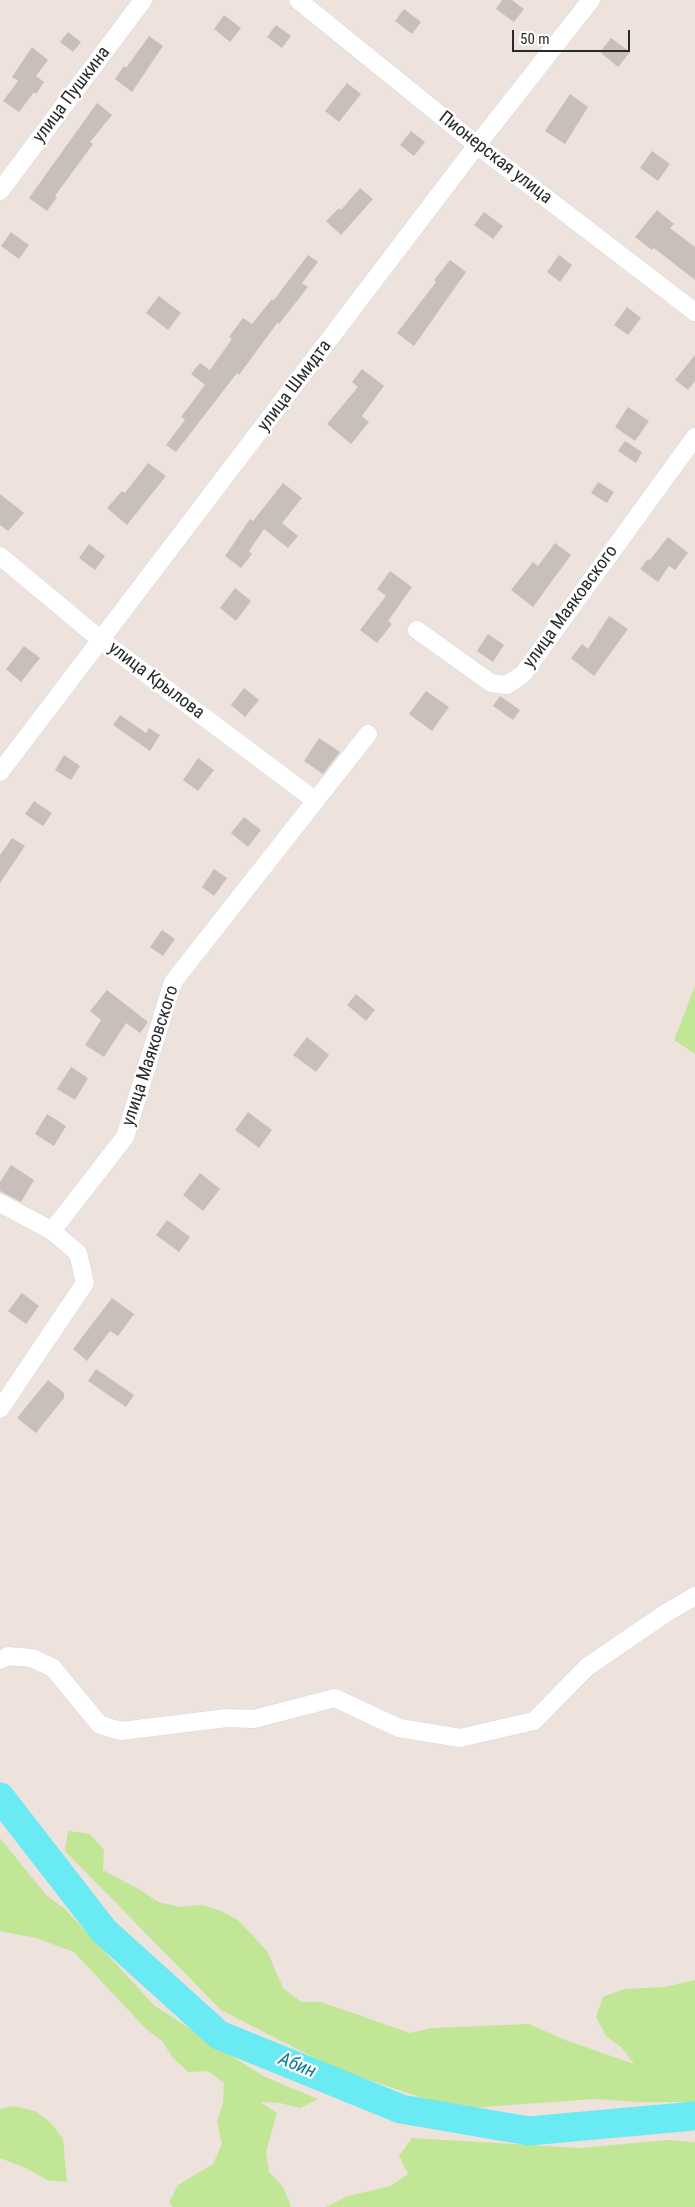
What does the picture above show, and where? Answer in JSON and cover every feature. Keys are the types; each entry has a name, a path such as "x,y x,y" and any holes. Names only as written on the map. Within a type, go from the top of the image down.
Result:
{"street":[{"name":"улица Пушкина","path":"0,191 143,0"},
{"name":"Пионерская улица","path":"298,0 477,145 695,312"},
{"name":"улица Шмидта","path":"0,772 477,145 591,0"},
{"name":"улица Маяковского","path":"417,630 491,683 507,685 522,674 695,437"},
{"name":"улица Крылова","path":"0,556 101,640 316,801"},
{"name":"улица Маяковского","path":"52,1231 125,1137 173,982 368,734"},
{"path":"0,1203 52,1231 78,1253 85,1283 0,1409"},
{"path":"0,1660 8,1656 32,1658 53,1668 100,1724 121,1731 227,1718 254,1719 335,1698 399,1728 460,1738 534,1721 587,1667 666,1613 695,1596"}],"green space":[{"path":"695,986 695,1054 674,1040"},
{"path":"68,1831 90,1834 104,1850 103,1870 158,1902 180,1907 202,1905 221,1911 239,1921 267,1951 283,1988 301,2002 321,2002 410,2033 432,2028 529,2024 565,2040 634,2064 622,2048 606,2036 596,2017 603,1997 624,1989 665,1987 695,1980 695,2102 636,2102 595,2099 455,2109 334,2068 221,2010 65,1851"},
{"path":"0,1838 46,1895 65,1909 155,2006 263,2076 318,2099 300,2108 280,2103 260,2102 277,2113 266,2152 269,2172 283,2187 291,2207 173,2207 169,2203 178,2185 213,2164 222,2144 217,2122 223,2103 224,2083 208,2071 188,2072 173,2058 162,2041 147,2030 74,1952 36,1938 0,1931"},
{"path":"13,2106 35,2111 51,2123 63,2139 67,2182 47,2180 26,2168 0,2158 0,2109"},
{"path":"412,2138 579,2148 669,2140 695,2142 695,2207 326,2207 348,2196 391,2186 408,2174 399,2156"}],"building":[{"path":"502,0 512,0 524,9 514,22 496,9"},
{"path":"404,9 421,22 412,34 395,21"},
{"path":"224,15 241,28 230,42 214,29"},
{"path":"276,25 291,36 282,48 267,37"},
{"path":"68,32 81,42 73,52 60,42"},
{"path":"149,36 163,46 132,92 115,79 124,66 126,68"},
{"path":"611,38 630,52 618,67 600,52"},
{"path":"32,47 48,60 36,76 44,82 36,94 34,92 19,112 3,101 18,81 12,77"},
{"path":"347,83 361,94 339,122 325,111"},
{"path":"570,94 588,107 565,144 545,131"},
{"path":"97,103 112,115 90,142 93,144 55,196 57,197 47,211 29,198"},
{"path":"411,131 425,142 414,156 400,145"},
{"path":"652,151 670,164 658,181 640,168"},
{"path":"360,188 373,199 341,235 326,221 339,208 341,210"},
{"path":"657,210 674,224 670,228 695,247 695,280 654,248 652,250 635,237"},
{"path":"484,212 503,226 493,239 474,225"},
{"path":"11,232 29,245 19,259 1,246"},
{"path":"308,255 318,262 302,283 308,287 279,324 278,322 239,375 237,373 176,452 166,445 185,420 181,417 205,385 191,374 200,363 210,370 232,339 229,337 243,318 252,324 272,299 273,301"},
{"path":"559,255 572,265 560,282 547,272"},
{"path":"450,260 466,272 414,346 397,333 436,282 434,280"},
{"path":"159,296 181,313 168,330 146,313"},
{"path":"627,307 641,318 628,335 614,325"},
{"path":"695,355 695,381 688,390 675,380"},
{"path":"362,369 384,386 362,416 369,422 351,444 327,424 358,387 352,382"},
{"path":"628,407 649,421 635,441 615,427"},
{"path":"625,441 642,452 636,463 618,451"},
{"path":"148,463 166,476 127,525 107,508 122,491 125,493"},
{"path":"598,482 614,492 607,503 591,493"},
{"path":"283,483 302,498 282,523 298,536 288,548 264,529 249,551 252,554 241,568 225,556 250,519 253,521"},
{"path":"0,494 24,513 8,531 0,525"},
{"path":"668,537 688,553 675,570 669,566 658,582 640,569 648,559 650,560"},
{"path":"555,543 571,555 533,607 511,590 533,562 538,566"},
{"path":"89,544 105,556 95,570 79,558"},
{"path":"390,571 412,587 388,621 392,624 377,643 360,630 386,596 377,589"},
{"path":"235,588 251,601 236,621 220,608"},
{"path":"609,616 628,629 594,676 571,658 582,644 588,649"},
{"path":"488,634 504,645 493,662 477,651"},
{"path":"24,646 40,658 21,682 6,669"},
{"path":"244,688 259,700 245,717 231,705"},
{"path":"426,691 449,707 432,731 409,714"},
{"path":"500,696 520,710 513,720 493,706"},
{"path":"120,715 146,733 149,728 160,735 150,751 113,725"},
{"path":"319,738 340,752 323,774 304,761"},
{"path":"64,755 80,766 71,780 55,770"},
{"path":"198,758 214,770 198,791 183,780"},
{"path":"34,801 52,813 43,826 25,814"},
{"path":"244,817 261,830 248,847 231,833"},
{"path":"12,838 25,846 0,883 0,855"},
{"path":"214,869 227,878 214,896 202,887"},
{"path":"162,930 175,939 163,956 150,947"},
{"path":"107,990 148,1022 140,1033 126,1023 104,1057 85,1045 101,1020 90,1011"},
{"path":"356,994 375,1010 366,1021 347,1005"},
{"path":"307,1037 329,1055 316,1072 293,1055"},
{"path":"71,1067 88,1078 75,1100 57,1089"},
{"path":"248,1112 272,1130 259,1148 235,1130"},
{"path":"47,1114 66,1126 54,1146 35,1134"},
{"path":"11,1165 34,1180 21,1202 0,1191 0,1182"},
{"path":"200,1173 220,1189 203,1211 183,1195"},
{"path":"167,1220 190,1237 179,1252 156,1235"},
{"path":"22,1293 39,1306 26,1324 8,1311"},
{"path":"112,1298 134,1314 118,1336 110,1331 87,1361 73,1349"},
{"path":"96,1369 134,1395 126,1407 88,1381"},
{"path":"48,1380 64,1393 64,1398 36,1433 17,1418"}],"waterway":[{"name":"Абин","path":"0,1797 104,1931 219,2035 401,2109 529,2131 695,2116"}]}
